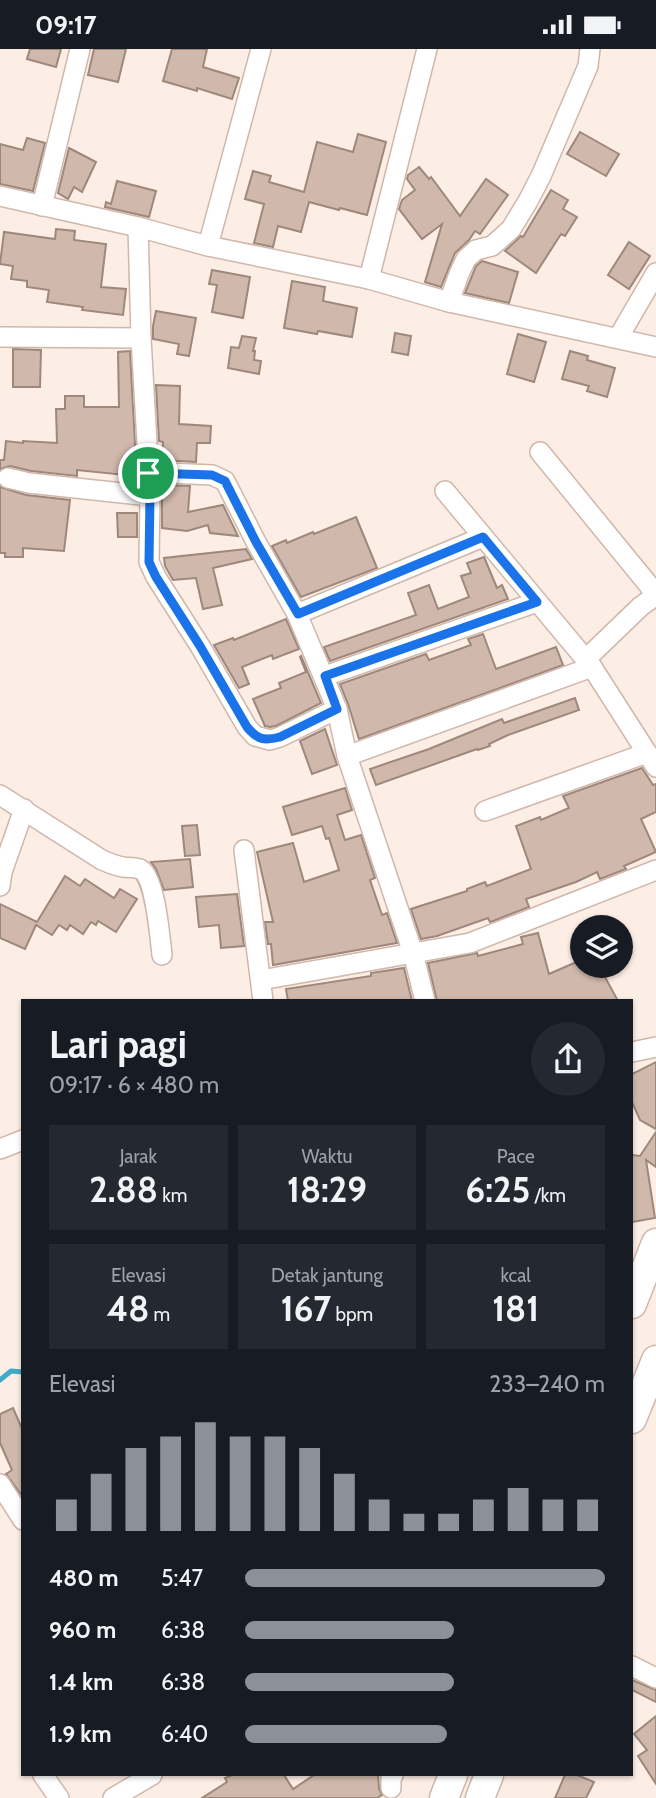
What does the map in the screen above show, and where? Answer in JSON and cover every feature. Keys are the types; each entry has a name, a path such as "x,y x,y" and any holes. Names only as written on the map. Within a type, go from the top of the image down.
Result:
{"highway":[{"path":"633,1301 652,1252"},
{"path":"633,1417 656,1360"},
{"path":"480,1798 489,1776"}],"street":[{"path":"42,206 80,49"},
{"path":"208,246 261,49"},
{"path":"369,279 427,49"},
{"path":"449,302 466,259 476,250 492,246 511,229 528,201 588,66 590,49"},
{"path":"0,196 138,227 208,246 369,279 449,302 656,347"},
{"path":"138,227 150,496 149,562 247,727 255,736 270,740 280,737 337,709"},
{"path":"618,338 656,273"},
{"path":"0,337 141,338"},
{"path":"347,756 589,663 640,607 656,594 540,452"},
{"path":"148,473 212,475 225,481 256,542 298,614 337,709 347,756 413,953 424,999"},
{"path":"8,478 29,483 150,496"},
{"path":"445,491 589,663 651,760 485,811"},
{"path":"298,614 483,537"},
{"path":"325,676 537,602"},
{"path":"0,795 102,860 119,867 144,871 149,878 158,918 162,955"},
{"path":"0,886 2,872 24,809"},
{"path":"244,850 264,999"},
{"path":"261,980 470,943 656,870"},
{"path":"633,1052 656,1047"},
{"path":"0,1149 21,1141"},
{"path":"0,1484 21,1517"},
{"path":"633,1666 656,1678"},
{"path":"44,1776 59,1798"},
{"path":"113,1798 150,1776"}],"building":[{"path":"30,49 61,49 56,67 27,59"},
{"path":"94,49 126,49 118,82 88,75"},
{"path":"172,49 207,49 203,67 239,78 232,99 163,81"},
{"path":"580,132 619,154 606,176 567,154"},
{"path":"358,134 386,142 367,215 309,202 301,232 278,226 273,247 254,243 264,204 245,199 253,171 271,176 269,182 304,192 317,142 353,152"},
{"path":"27,138 45,143 33,191 0,184 0,144 23,150"},
{"path":"69,148 96,162 82,192 74,187 68,199 58,193"},
{"path":"419,167 429,179 431,177 460,216 486,179 508,195 480,234 475,231 455,253 441,287 425,282 442,224 422,239 399,209 402,200 415,190 407,179 408,175"},
{"path":"117,181 156,191 149,217 105,207 106,202 111,204"},
{"path":"551,190 568,200 563,209 577,217 565,236 561,234 536,273 505,251 523,237"},
{"path":"56,229 75,231 74,240 106,244 101,287 126,289 123,315 47,302 49,290 27,287 27,281 11,279 13,266 0,264 4,232 55,239"},
{"path":"629,242 650,256 629,289 608,275"},
{"path":"482,261 518,272 509,303 465,293 476,266"},
{"path":"212,270 250,277 243,318 212,312 217,285 209,284"},
{"path":"292,281 325,287 323,301 357,308 352,337 284,328"},
{"path":"156,311 196,318 189,356 177,354 179,344 153,339"},
{"path":"395,333 411,336 408,355 392,352"},
{"path":"518,334 546,342 534,382 507,374"},
{"path":"242,336 256,338 253,351 254,360 261,361 259,374 228,368 231,347 239,348"},
{"path":"13,349 41,350 40,387 13,387"},
{"path":"130,351 135,476 77,470 77,476 10,466 0,469 6,441 57,443 56,409 65,409 65,396 84,396 84,407 119,407 118,352"},
{"path":"570,351 588,356 587,360 615,368 607,397 587,391 589,386 562,379"},
{"path":"156,385 180,386 179,424 211,426 210,443 197,443 196,462 162,460 163,442 159,441"},
{"path":"162,485 190,486 188,512 223,505 238,536 210,533 208,525 187,531 162,528"},
{"path":"0,487 26,495 70,500 64,551 23,548 23,557 5,557 5,553 0,553"},
{"path":"117,513 137,513 137,537 118,537"},
{"path":"356,517 377,568 301,597 272,546 313,532 314,534"},
{"path":"246,549 252,559 213,568 222,605 203,609 196,578 173,580 165,566 164,558"},
{"path":"484,557 497,588 502,585 508,599 330,661 324,647 416,615 408,593 429,585 438,609 469,597 461,576 471,573 467,563"},
{"path":"286,619 299,649 273,659 272,655 242,667 249,684 239,688 214,645"},
{"path":"483,634 496,669 556,647 563,665 359,739 340,684 426,654 429,660 471,645 468,639"},
{"path":"301,656 321,703 276,726 265,726 253,699 281,688 279,683 306,672"},
{"path":"575,698 579,710 508,735 489,744 490,746 376,785 370,769 429,749 502,719 504,723"},
{"path":"325,729 337,765 312,774 300,741"},
{"path":"642,768 653,785 656,784 656,812 641,819 656,852 624,866 626,869 600,879 597,872 526,899 529,907 493,921 490,922 488,918 421,939 411,909 467,891 485,882 487,886 531,869 516,826 540,817 541,820 569,808 563,796"},
{"path":"345,788 352,810 337,815 345,840 361,835 375,878 370,880 382,915 387,913 397,943 273,965 265,922 273,922 257,852 293,843 304,882 339,870 329,838 326,839 322,826 292,835 283,807"},
{"path":"197,825 200,855 185,856 182,826"},
{"path":"190,859 193,887 164,890 151,862"},
{"path":"65,876 80,886 85,879 114,898 120,889 137,899 116,932 98,921 96,925 91,922 83,934 70,925 67,930 59,925 52,935 36,925 25,949 0,938 0,904 37,922"},
{"path":"237,894 244,946 221,948 219,925 199,927 196,897"},
{"path":"538,933 549,974 570,965 570,978 606,978 617,999 437,999 428,963 477,953 478,956 523,944 521,937"},
{"path":"404,968 412,999 288,999 286,989 371,976 371,973"},
{"path":"656,1062 656,1129 640,1120 633,1104 633,1074"},
{"path":"656,1132 656,1167 646,1160 655,1218 633,1222 633,1155 640,1156"},
{"path":"13,1408 21,1426 21,1494 6,1474 12,1470 0,1443 0,1414"},
{"path":"633,1680 656,1690 656,1702 633,1690"},
{"path":"656,1716 656,1784 638,1756 647,1750 634,1734"},
{"path":"285,1776 293,1789 312,1776 378,1776 382,1795 377,1798 202,1798 227,1782 225,1778"},
{"path":"565,1776 579,1776 594,1782 586,1798 555,1798"}],"waterway":[{"path":"0,1380 11,1371 21,1372"}],"route":[{"path":"148,473 212,475 225,481 256,542 298,614 483,537 537,602 325,676 337,709 280,737 262,739 247,727 149,562 148,473"}]}
